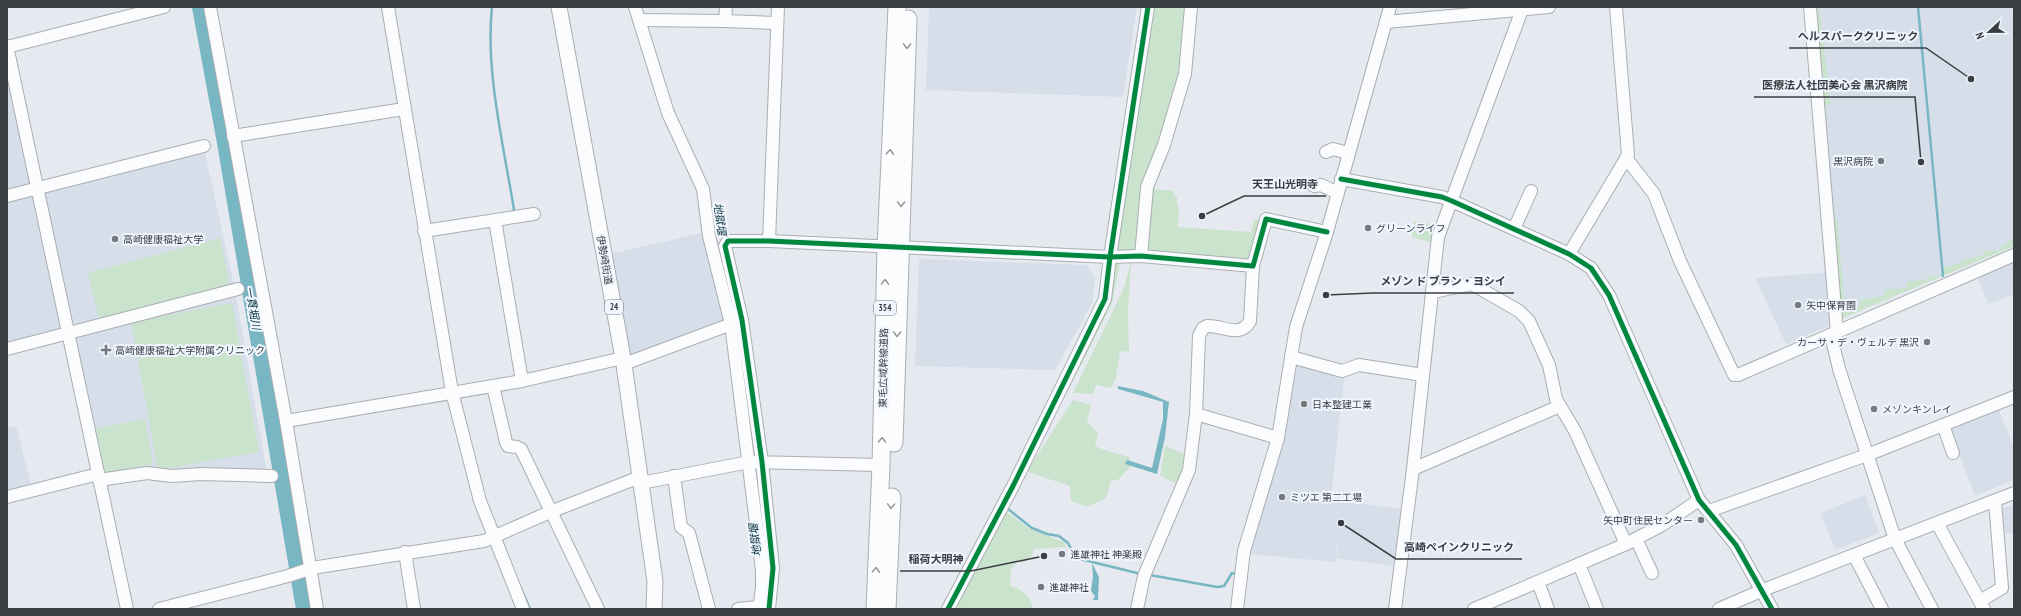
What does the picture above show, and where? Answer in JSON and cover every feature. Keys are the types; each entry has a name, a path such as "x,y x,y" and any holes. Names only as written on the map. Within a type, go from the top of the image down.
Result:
{"highway":[{"name":"東毛広域幹線道路","path":"887,609 897,7"},
{"name":"東毛広域幹線道路","path":"875,609 893,247 909,7"}],"main road":[{"name":"伊勢崎街道","path":"559,7 623,361 655,581 654,609"}],"street":[{"path":"127,609 7,47 164,7"},
{"path":"210,7 286,421 317,609"},
{"path":"388,7 424,231 452,392 474,482 493,536 523,609"},
{"path":"635,7 668,113 704,189 709,236 736,322 749,462 762,570 764,607"},
{"path":"725,21 726,7"},
{"path":"769,241 778,7"},
{"path":"948,609 1005,500 1105,299 1148,7"},
{"path":"1140,256 1147,187 1164,145 1185,74 1191,7"},
{"path":"1237,609 1244,551 1278,438 1296,326 1327,232 1390,7"},
{"path":"1386,22 1523,8 1550,7"},
{"path":"1569,254 1628,155 1616,7"},
{"path":"1810,7 1834,334 1839,369 1895,539 1932,609"},
{"path":"1395,609 1424,375 1438,237 1523,8"},
{"path":"639,20 778,23"},
{"path":"233,136 404,108"},
{"path":"7,196 204,146"},
{"path":"1326,152 1333,149 1348,153"},
{"path":"1626,158 1654,194 1680,261 1734,375 1738,375 1834,334 2014,255"},
{"path":"1341,179 1442,197 1569,254 1591,268 1609,295 1699,500 1736,545 1763,590 1772,609"},
{"path":"1314,186 1321,185 1338,193"},
{"path":"1514,229 1531,191"},
{"path":"424,231 534,214"},
{"path":"1137,609 1144,576 1189,470 1196,414 1199,336 1201,332 1207,326 1236,331 1242,330 1250,321 1253,266 1266,219 1327,232"},
{"path":"495,220 522,381"},
{"path":"764,607 774,568 762,462 736,322 725,246 728,241 769,241 1110,257 1140,256 1253,266"},
{"path":"1433,292 1472,284 1519,312 1528,322 1549,365 1556,399 1575,431 1631,541 1652,573"},
{"path":"7,349 238,289"},
{"path":"286,421 522,381 623,361 736,322"},
{"path":"1291,357 1342,371 1359,365 1424,375"},
{"path":"493,386 506,442 508,446 521,449 598,609"},
{"path":"1709,512 1867,455 2014,397"},
{"path":"1413,469 1560,406"},
{"path":"1196,414 1278,438"},
{"path":"1942,425 1953,453"},
{"path":"159,609 310,569 405,552 484,541 550,512 641,480 674,476 749,462 881,465"},
{"path":"7,497 99,477 147,473 172,476 201,474 272,476"},
{"path":"674,476 681,527 689,533 709,609"},
{"path":"1719,609 1763,590 2014,493"},
{"path":"1474,609 1631,541 1662,525 1699,500"},
{"path":"1937,523 1982,605 2002,588 1995,501"},
{"path":"405,552 414,609"},
{"path":"1854,555 1882,609"},
{"path":"1579,564 1597,609"},
{"path":"1538,582 1548,609"},
{"path":"738,609 764,607"}],"shaded area":[{"path":"929,7 1137,7 1123,97 926,90"},
{"path":"1814,7 2012,7 2014,29 2014,244 1843,318 1841,317"},
{"name":"高崎健康福祉大学","path":"7,70 34,192 205,153 234,285 267,473 104,476 72,327 7,344"},
{"path":"706,232 728,320 633,356 628,352 610,254"},
{"path":"919,259 1087,265 1095,277 1093,302 1055,370 915,366"},
{"path":"2014,260 2014,295 1988,304 1977,275"},
{"path":"1829,272 1834,324 1786,344 1755,278"},
{"path":"1296,360 1345,374 1338,431 1329,430 1338,432 1331,499 1400,509 1402,511 1393,566 1336,558 1338,543 1334,542 1337,543 1335,562 1250,554 1281,444"},
{"path":"1998,408 2014,448 2014,480 1975,496 1949,427"},
{"path":"16,426 31,486 7,492 7,428"},
{"path":"1865,495 1879,533 1835,550 1821,513"},
{"path":"2014,505 2014,533 2003,534 2001,509"}],"green space":[{"path":"1155,7 1184,7 1178,76 1162,138 1142,186 1135,250 1133,252 1117,253 1116,248 1153,10"},
{"path":"1813,7 1819,7 1831,104 1823,105"},
{"path":"1152,189 1174,191 1174,196 1177,197 1177,205 1179,207 1178,227 1251,232 1254,219 1261,220 1250,262 1148,252 1146,248"},
{"path":"1837,218 1845,307 1860,305 1860,299 1884,296 1884,290 1907,288 1906,282 1929,279 1929,276 1939,276 1944,274 1944,267 1961,263 1961,260 1984,255 1984,251 2001,250 2000,247 2007,244 2006,241 2014,240 2014,246 1843,318 1841,317 1833,219"},
{"path":"1414,221 1436,225 1431,243 1412,237"},
{"path":"220,238 230,285 99,318 88,273"},
{"path":"1131,261 1128,313 1129,352 1120,351 1116,377 1111,388 1096,385 1093,394 1073,393 1124,288"},
{"path":"1120,263 1112,304 1068,391 1063,392 1115,265"},
{"path":"232,303 259,452 158,470 131,322"},
{"path":"1073,400 1091,405 1087,421 1098,433 1095,446 1129,457 1131,466 1118,480 1111,481 1106,498 1087,507 1071,501 1070,486 1028,472 1029,468"},
{"path":"145,419 153,464 104,473 96,428"},
{"path":"1165,446 1189,456 1182,486 1160,476"},
{"path":"1005,511 1030,529 1064,542 1066,547 1034,549 1032,556 1026,562 1018,562 1011,569 1010,586 1019,589 1028,597 1033,609 954,609"}],"water":[{"path":"1118,386 1143,391 1169,402 1165,437 1157,474 1125,464 1127,460 1152,468 1163,419 1163,402 1118,389"},
{"path":"1092,563 1099,577 1098,600 1093,600 1095,596 1091,591 1093,576"}],"waterway":[{"name":"一貫堀川","path":"200,7 224,137 304,609"},
{"path":"492,7 491,57 493,83 514,210 511,213"},
{"path":"1918,7 1943,276"},
{"path":"1008,509 1032,528 1047,534 1059,536 1068,543 1076,558 1137,573"},
{"path":"1150,575 1217,587 1224,586 1232,573 1236,574"},
{"path":"520,586 530,609"}],"cycle path":[{"path":"948,609 1013,486 1105,299 1148,7"},
{"path":"1341,179 1442,197 1569,254 1591,268 1609,295 1699,500 1736,545 1772,609"},
{"path":"769,609 773,568 762,462 742,320 725,246 728,241 769,241 1110,257 1141,256 1253,266 1266,219 1327,232"}],"place":[{"name":"ヘルスパーククリニック","path":"1971,79"},
{"name":"黒沢病院","path":"1881,161"},
{"name":"医療法人社団美心会 黒沢病院","path":"1921,162"},
{"name":"天王山光明寺","path":"1202,216"},
{"name":"グリーンライフ","path":"1368,228"},
{"name":"高崎健康福祉大学","path":"115,239"},
{"name":"メゾン ド ブラン・ヨシイ","path":"1326,295"},
{"name":"矢中保育園","path":"1798,305"},
{"name":"カーサ・デ・ヴェルデ 黒沢","path":"1927,342"},
{"name":"高崎健康福祉大学附属クリニック","path":"106,350"},
{"name":"日本整建工業","path":"1304,404"},
{"name":"メゾンキンレイ","path":"1874,409"},
{"name":"ミツエ 第二工場","path":"1282,497"},
{"name":"矢中町住民センター","path":"1701,520"},
{"name":"高崎ペインクリニック","path":"1341,523"},
{"name":"進雄神社 神楽殿","path":"1062,554"},
{"name":"稲荷大明神","path":"1044,556"},
{"name":"進雄神社","path":"1041,587"}],"water label":[{"name":"地獄堰","path":"720,219"},
{"name":"地獄堰","path":"755,540"}]}
